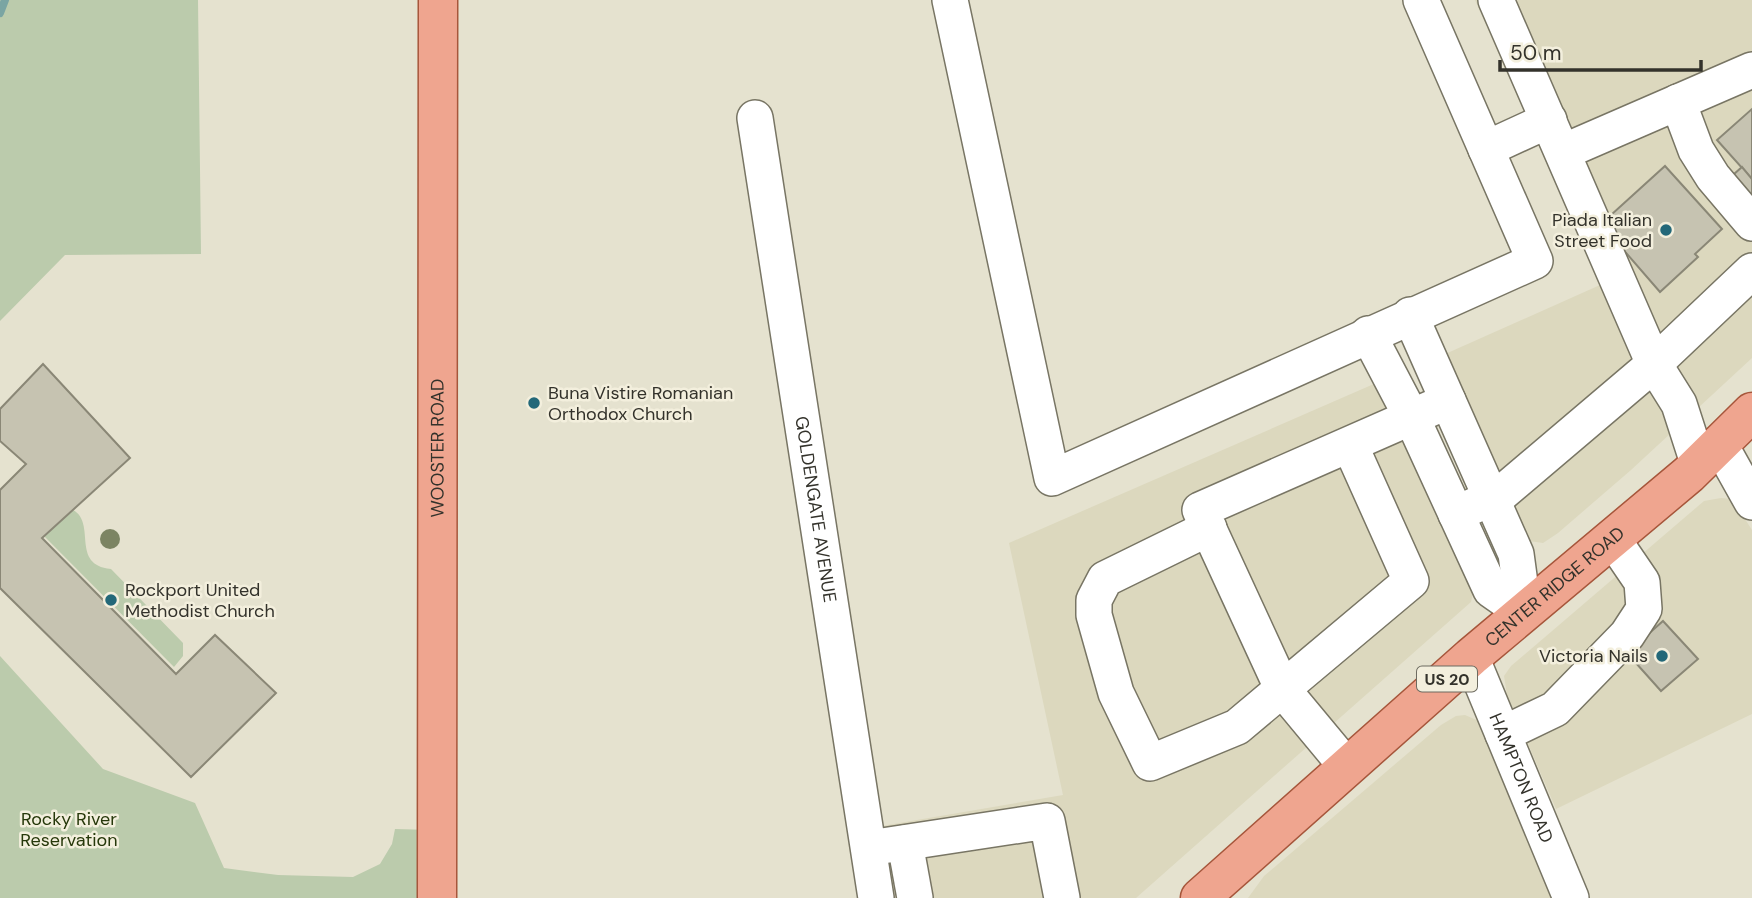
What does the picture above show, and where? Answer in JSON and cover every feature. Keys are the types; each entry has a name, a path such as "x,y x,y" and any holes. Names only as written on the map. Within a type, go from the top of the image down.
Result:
{"main road":[{"name":"WOOSTER ROAD","path":"438,0 438,898"},
{"name":"CENTER RIDGE ROAD","path":"1200,898 1471,657 1709,453 1752,412"}],"street":[{"path":"950,0 1052,478 1535,261 1420,0"},
{"path":"1496,0 1654,364 1709,453 1752,502"},
{"path":"1563,152 1752,70"},
{"path":"1678,102 1696,150 1713,177 1752,223"},
{"name":"GOLDENGATE AVENUE","path":"755,118 876,898"},
{"path":"1486,149 1549,120"},
{"path":"1456,514 1502,493 1654,364 1752,271"},
{"path":"1410,315 1516,554 1524,613"},
{"path":"1368,334 1412,418 1491,590 1524,613"},
{"path":"1350,444 1411,582 1237,727 1150,763 1116,693 1094,615 1094,600 1105,579 1205,519 1350,444 1447,401"},
{"path":"1116,550 1205,519"},
{"path":"1205,519 1283,690 1347,767"},
{"path":"1503,734 1555,709 1627,635 1644,609 1642,582 1612,538"},
{"name":"HAMPTON ROAD","path":"1471,657 1571,898"},
{"path":"869,848 1046,821 1062,898"},
{"path":"905,843 915,898"}],"shaded area":[{"path":"1475,0 1752,0 1752,358 1631,470 1543,543 1522,540 1434,359 1600,285"},
{"path":"1383,380 1474,588 1471,602 1136,898 886,898 876,827 1063,795 1009,543"},
{"path":"1732,499 1752,530 1752,714 1556,809 1507,695 1504,676 1511,666 1704,501"},
{"path":"1465,715 1481,722 1558,898 1248,898 1264,876 1441,725 1456,716"}],"green space":[{"path":"0,0 198,0 201,254 65,255 0,321"},
{"path":"73,510 80,516 83,524 87,552 91,560 99,566 111,569 183,643 183,656 174,667 44,536"},
{"name":"Rocky River Reservation","path":"0,656 103,769 195,803 224,868 278,875 353,877 380,864 392,844 395,829 431,830 431,898 0,898"}],"building":[{"path":"1752,109 1752,179 1717,140"},
{"path":"1665,166 1722,229 1695,254 1698,257 1660,292 1601,224"},
{"path":"1742,167 1752,179 1752,197 1716,190"},
{"path":"43,364 130,458 42,538 176,674 215,635 276,693 191,777 0,588 0,490 26,464 0,441 0,409"},
{"name":"Victoria Nails","path":"1663,621 1698,659 1661,691 1627,653"}],"waterway":[{"path":"0,13 5,0"}],"place":[{"name":"Piada Italian Street Food","path":"1666,230"},
{"name":"Buna Vistire Romanian Orthodox Church","path":"534,403"},
{"name":"Rockport United Methodist Church","path":"111,600"},
{"name":"Victoria Nails","path":"1662,656"}]}
